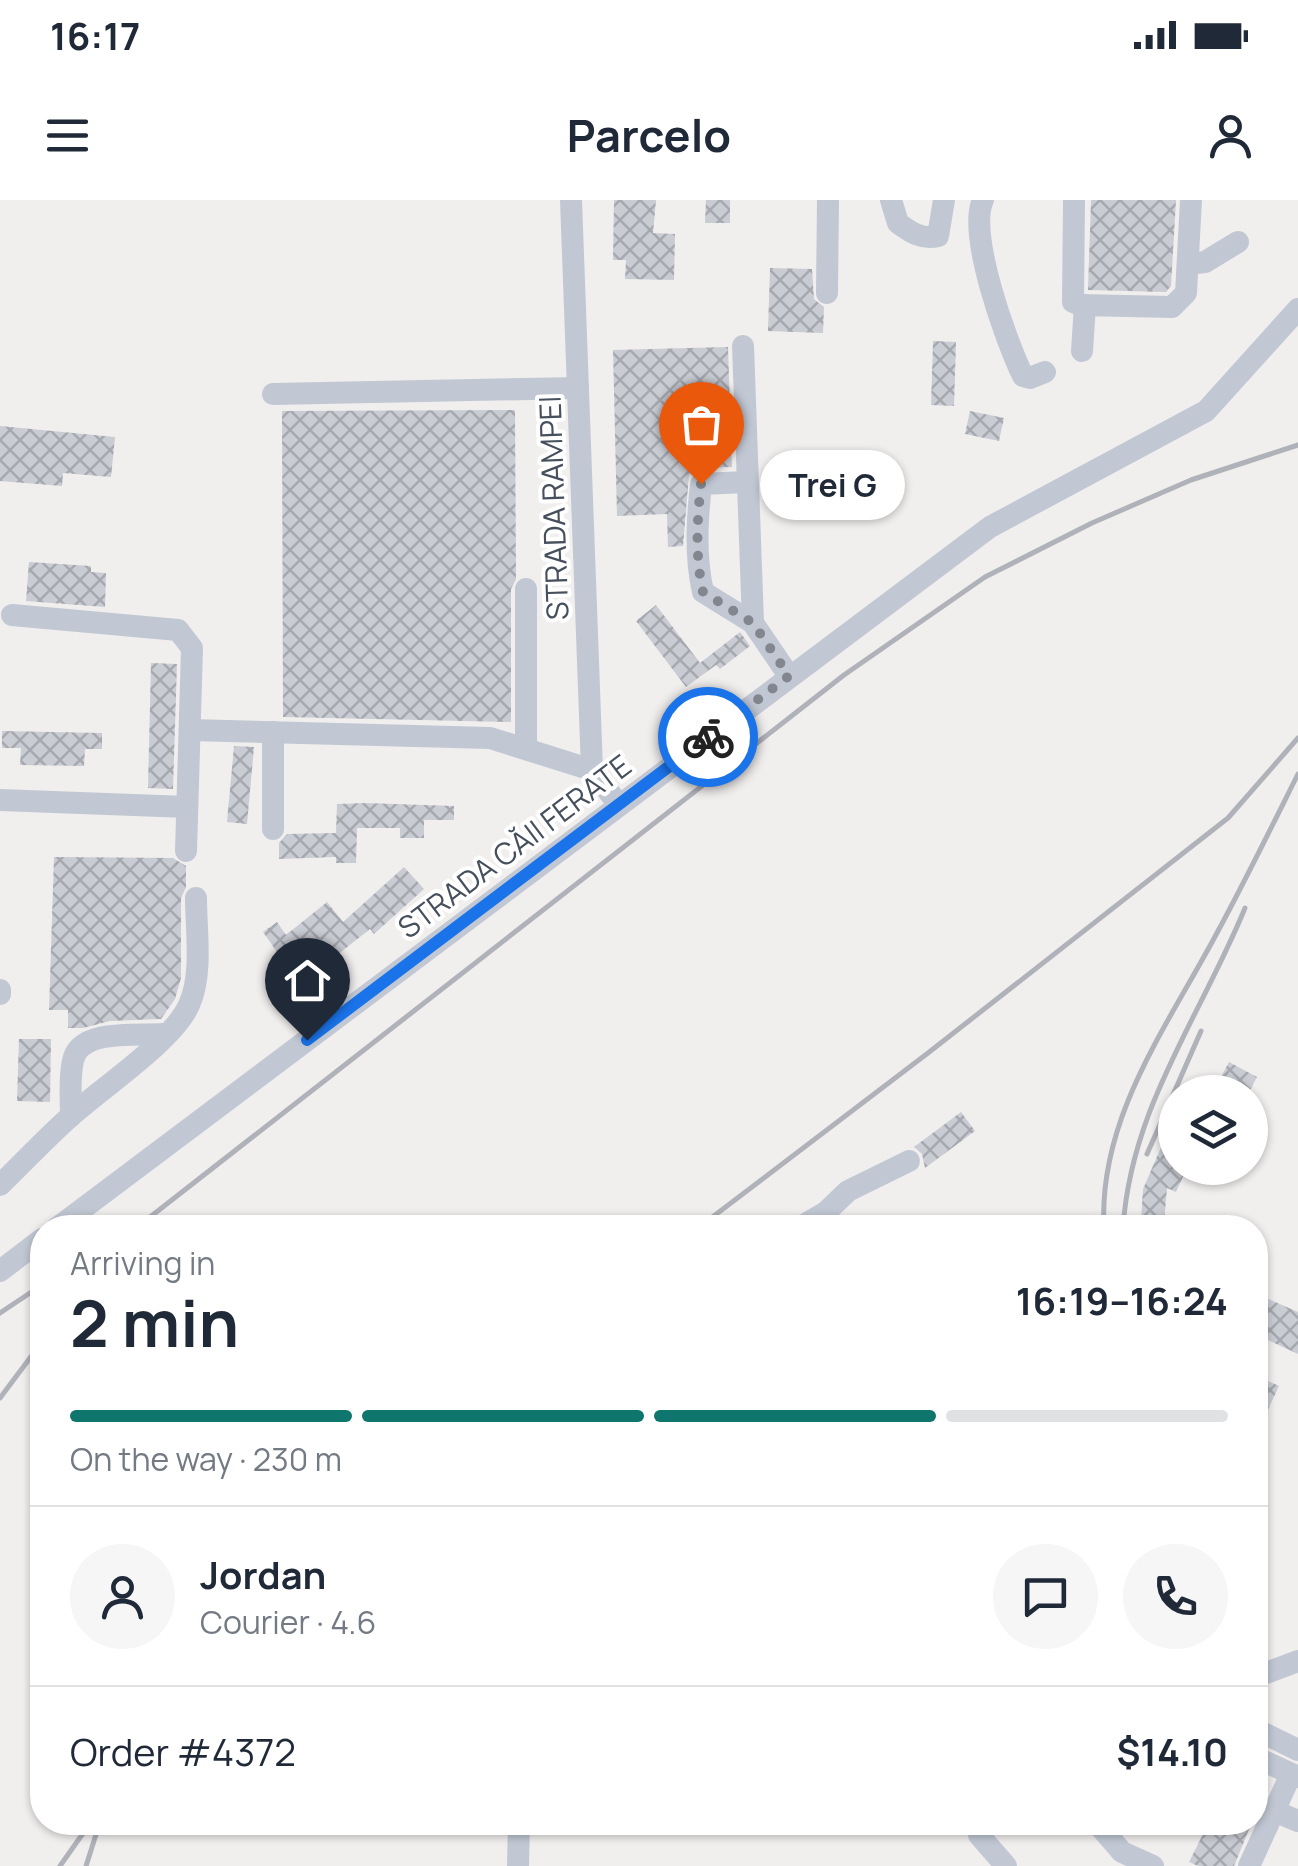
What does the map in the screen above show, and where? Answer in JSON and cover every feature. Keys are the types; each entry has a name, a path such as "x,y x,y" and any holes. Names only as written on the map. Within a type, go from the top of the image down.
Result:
{"street":[{"name":"STRADA RAMPEI","path":"571,200 592,770"},
{"path":"827,293 828,200"},
{"path":"892,200 898,223 929,238 938,236 944,200"},
{"path":"983,200 977,232 1002,328 1022,376 1030,378 1045,372"},
{"path":"1074,200 1070,294 1073,302 1085,306 1172,307 1186,293 1191,200"},
{"path":"1188,264 1205,262 1238,242"},
{"path":"1082,352 1085,306"},
{"name":"STRADA CĂII FERATE","path":"74,1215 990,527 1206,411 1298,308"},
{"path":"743,346 753,623"},
{"path":"273,394 578,388"},
{"path":"747,482 701,484 697,528 703,592 753,623 789,676"},
{"path":"526,589 526,748"},
{"path":"12,615 178,630 192,648 186,851"},
{"path":"190,730 490,738 592,770 619,805"},
{"path":"273,732 273,829"},
{"path":"0,800 187,807"},
{"path":"71,1116 73,1056 84,1042 163,1034 172,1031 184,1014 194,989 196,898"},
{"path":"0,1185 163,1034"},
{"path":"821,1215 848,1192 909,1161"},
{"path":"0,1270 30,1247"},
{"path":"1268,1671 1298,1661"},
{"path":"1268,1735 1298,1750"},
{"path":"1268,1763 1294,1776 1268,1823"},
{"path":"1274,1810 1298,1821"},
{"path":"518,1866 519,1835"},
{"path":"979,1835 1006,1866"},
{"path":"1107,1835 1122,1852 1153,1866"},
{"path":"1248,1866 1262,1835"}],"building":[{"path":"614,200 656,200 653,233 675,234 674,280 625,279 626,260 613,260"},
{"path":"706,200 730,200 730,223 705,223"},
{"path":"1091,200 1176,200 1171,286 1166,292 1088,290"},
{"path":"770,268 812,269 814,299 824,307 823,333 768,331"},
{"path":"933,341 956,342 954,406 931,405"},
{"path":"728,347 732,467 698,468 689,475 683,546 668,547 667,514 617,516 613,350"},
{"path":"515,410 516,579 511,589 511,722 283,717 282,411"},
{"path":"970,411 1004,418 999,441 965,434"},
{"path":"0,426 115,437 111,477 63,473 62,486 0,481"},
{"path":"29,562 91,566 91,572 106,573 105,607 26,601"},
{"path":"656,605 700,663 740,632 750,646 720,669 716,665 686,687 636,621"},
{"path":"151,663 177,664 173,789 148,788"},
{"path":"2,731 102,733 102,749 85,749 84,766 20,765 21,748 2,748"},
{"path":"234,746 254,747 247,824 227,822"},
{"path":"337,804 454,806 454,820 424,820 424,838 400,838 400,828 357,828 356,863 336,863 336,857 279,859 279,843 287,834 336,833"},
{"path":"54,857 173,858 186,866 186,887 181,898 181,978 175,999 161,1019 68,1028 68,1010 49,1010"},
{"path":"404,867 424,889 374,934 370,929 313,974 321,985 307,995 263,932 277,922 286,935 327,902 343,922"},
{"path":"19,1039 51,1039 50,1102 17,1101"},
{"path":"1229,1062 1253,1075 1222,1075"},
{"path":"961,1112 975,1131 925,1168 922,1154 914,1147"},
{"path":"1158,1154 1158,1185 1179,1185 1176,1192 1167,1188 1165,1215 1141,1215 1143,1189"},
{"path":"1268,1299 1298,1312 1298,1354 1268,1340"},
{"path":"1268,1381 1279,1386 1268,1410"},
{"path":"1202,1835 1247,1835 1234,1866 1198,1866 1189,1862"}],"railway":[{"path":"153,1215 844,675 985,577 1092,523 1191,480 1298,445"},
{"path":"715,1215 1228,818 1298,738"},
{"path":"1104,1215 1112,1148 1140,1073 1298,774"},
{"path":"1125,1215 1139,1142 1154,1102 1245,908"},
{"path":"1147,1154 1201,1031"},
{"path":"0,1313 30,1293"},
{"path":"0,1398 30,1358"},
{"path":"60,1866 82,1835"},
{"path":"86,1866 96,1835"}],"way so far":[{"path":"701,484 697,528 703,592 753,623 789,676 708,737"}],"place":[{"name":"Trei G","path":"701,484"}],"route":[{"path":"307,1040 708,737"}]}
